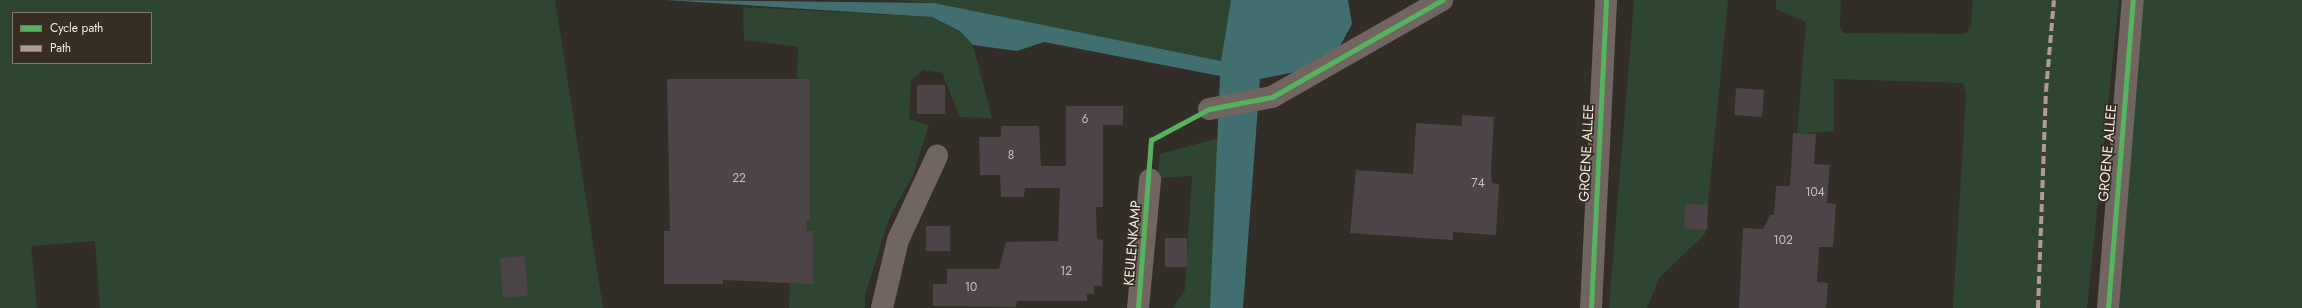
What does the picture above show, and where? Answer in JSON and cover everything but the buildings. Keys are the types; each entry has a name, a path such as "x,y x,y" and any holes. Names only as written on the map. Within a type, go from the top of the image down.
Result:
{"street":[{"path":"1209,109 1272,97 1442,0"},
{"name":"GROENE ALLEE","path":"2108,308 2133,0"},
{"name":"GROENE ALLEE","path":"1591,308 1601,1"},
{"path":"882,308 898,240 938,156"},
{"name":"KEULENKAMP","path":"1138,308 1150,180"}],"green space":[{"path":"0,0 555,0 603,308 100,308 95,241 31,246 37,308 0,308"},
{"path":"893,0 1231,0 1221,61 934,3"},
{"path":"1634,0 1728,0 1705,234 1659,278 1647,308 1609,308"},
{"path":"1776,0 1841,0 1840,26 1844,33 1966,34 1971,25 1973,0 2119,0 2087,308 1953,308 1966,94 1963,83 1834,79 1834,131 1797,134 1806,22 1776,9"},
{"path":"2142,0 2302,0 2302,308 2115,308"},
{"path":"743,7 932,17 960,31 973,45 992,118 960,117 942,73 923,70 911,80 909,119 929,125 913,175 889,218 865,295 865,308 789,308 798,47 744,40"},
{"path":"1219,138 1210,308 1173,308 1185,290 1192,176 1158,178 1160,154"}],"water":[{"path":"665,0 934,3 1221,61 1231,0 1348,0 1352,24 1340,46 1295,72 1260,79 1243,308 1210,308 1220,76 1044,42 1017,51 973,45 960,31 932,17"}],"marked path":[{"path":"2038,308 2046,91 2054,0"}],"cycle path":[{"path":"1138,308 1151,140 1209,109 1272,97 1442,0"},
{"path":"1591,308 1606,0"},
{"path":"2108,308 2133,0"}]}
